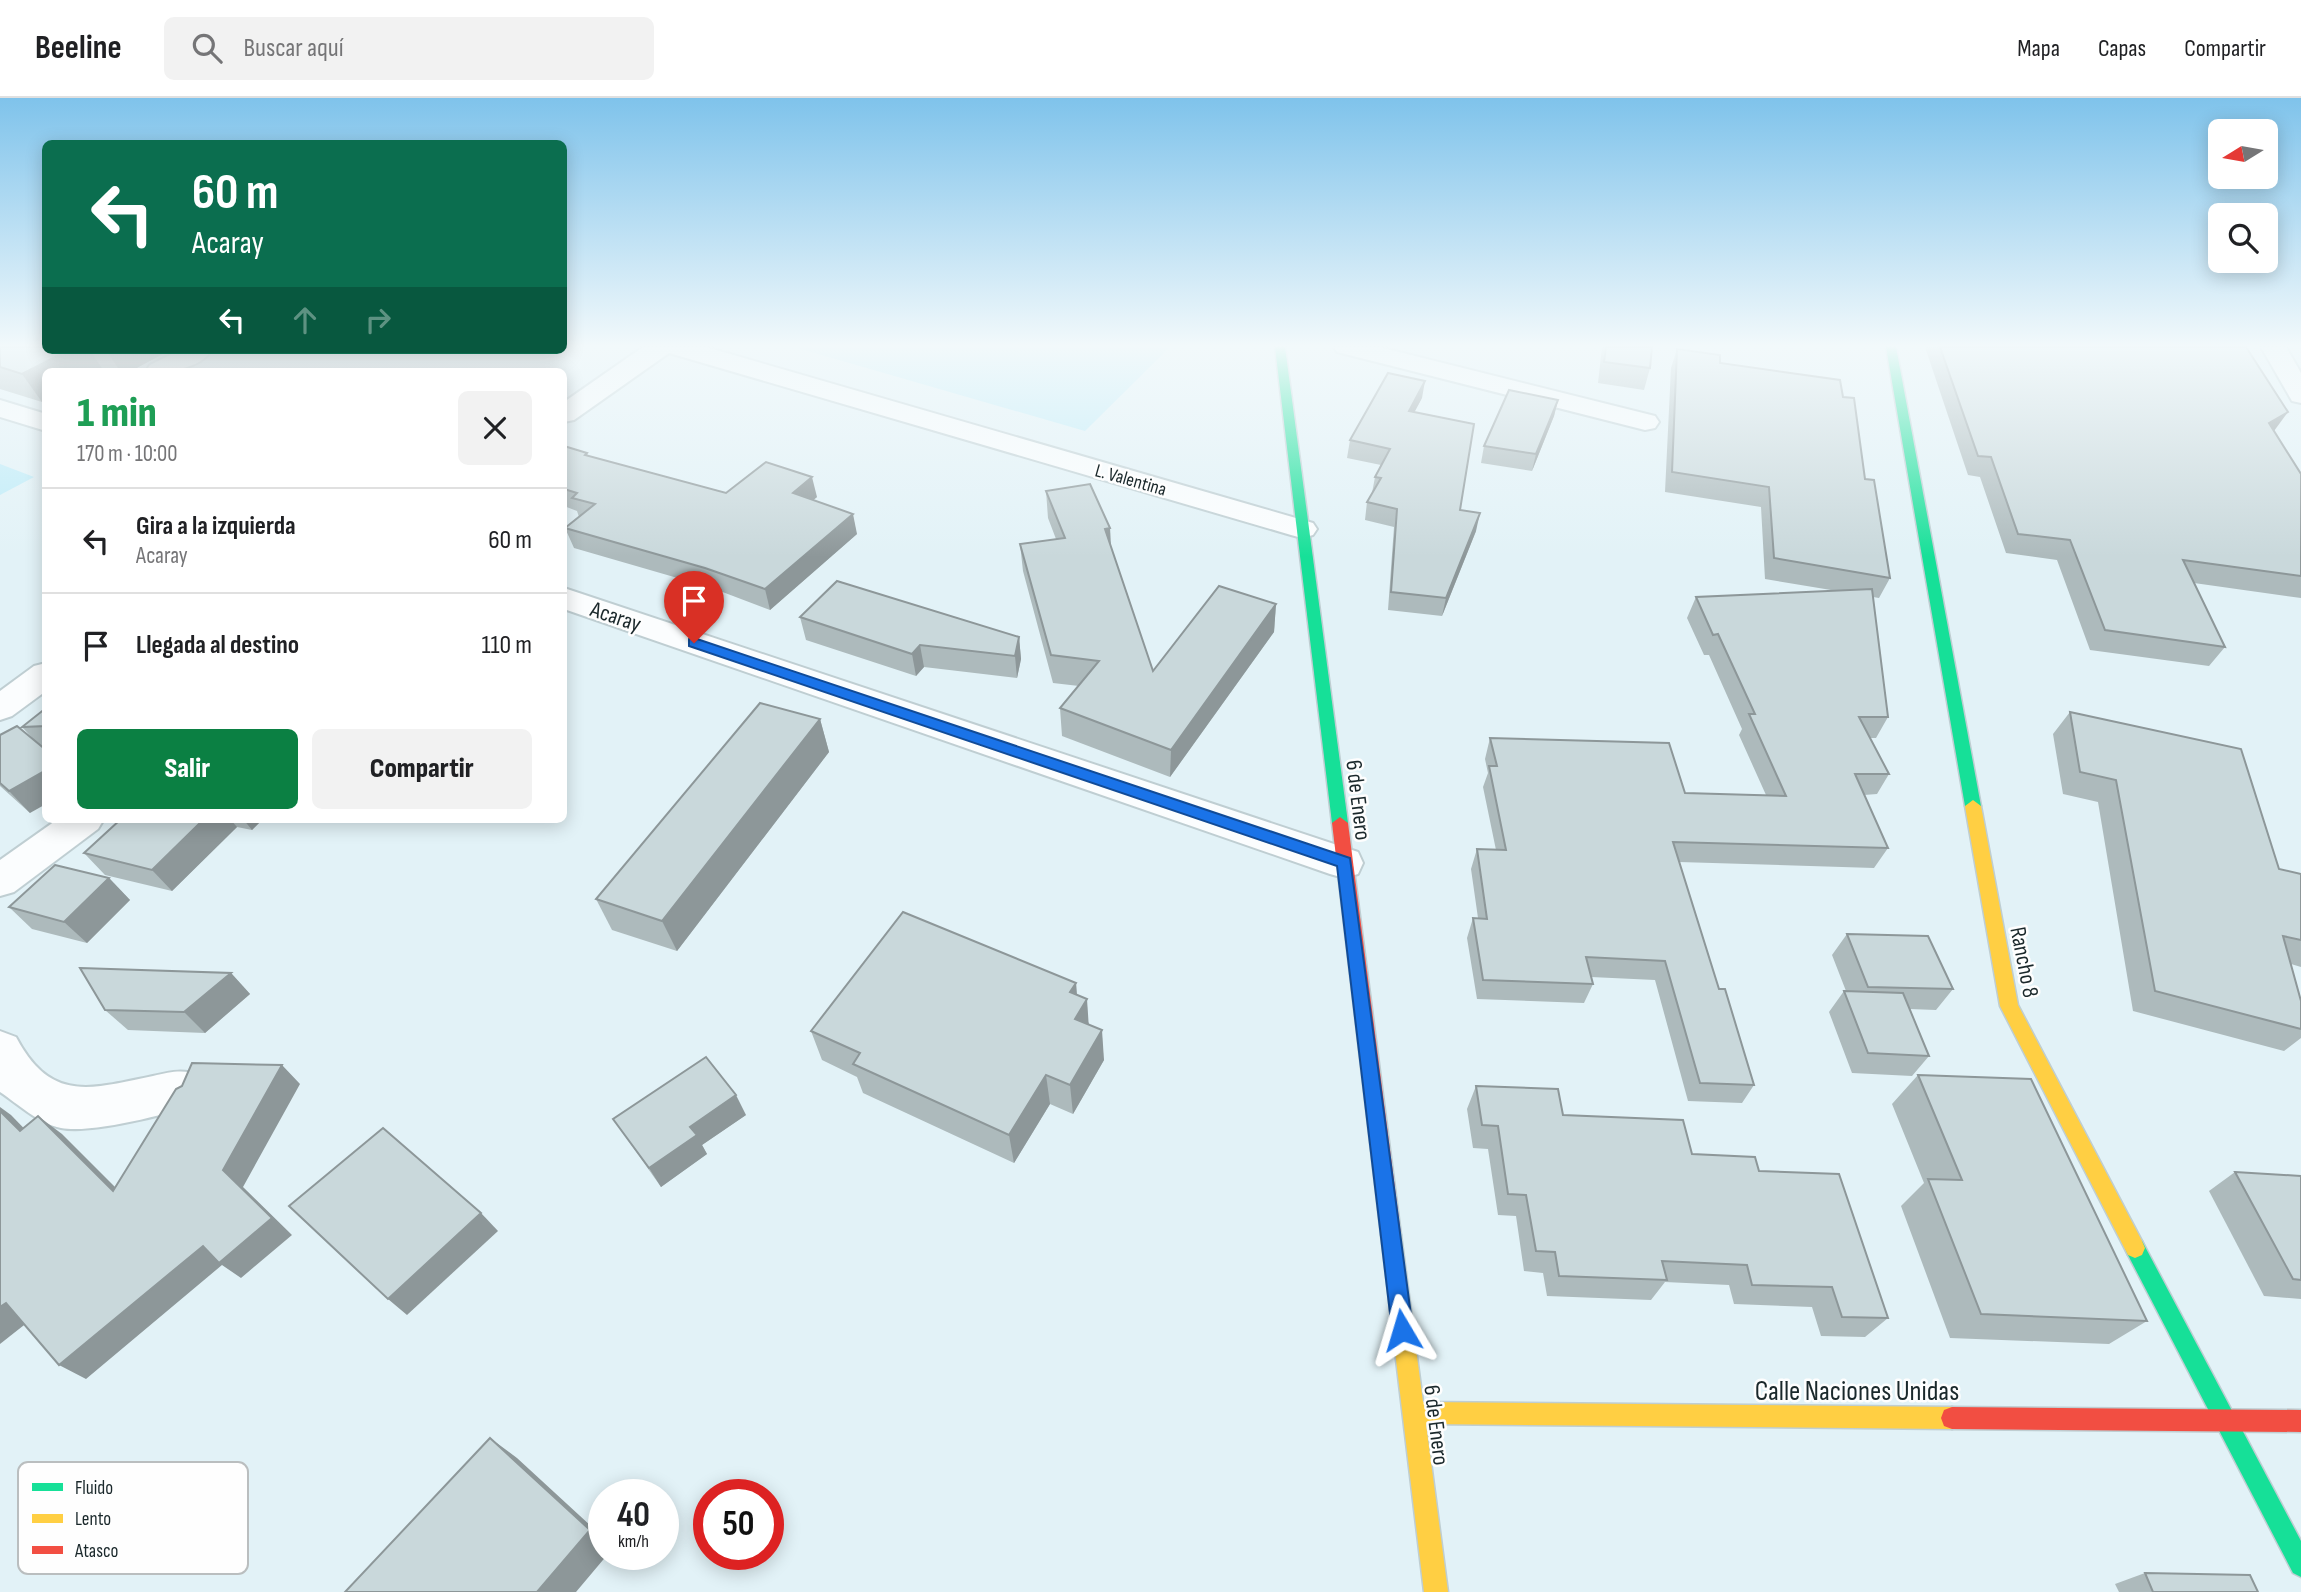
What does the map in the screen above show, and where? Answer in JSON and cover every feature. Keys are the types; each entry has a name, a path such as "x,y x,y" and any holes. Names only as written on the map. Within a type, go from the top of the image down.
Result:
{"street":[{"name":"L. Valentina","path":"915,417 1303,529"},
{"name":"6 de Enero","path":"1289,417 1436,1592"},
{"path":"1624,417 1645,422"},
{"name":"Rancho 8","path":"1903,417 2009,1006 2301,1565"},
{"name":"Acaray","path":"567,599 1344,863"},
{"path":"0,708 42,677"},
{"path":"0,881 80,823"},
{"path":"0,1050 14,1077 62,1108 104,1106 184,1088"},
{"name":"Calle Naciones Unidas","path":"1413,1413 2301,1421"}],"shaded area":[{"path":"1036,417 1099,417 1085,431"},
{"path":"0,464 34,477 0,495"}],"building":[{"path":"1363,417 1438,417 1474,424 1460,510 1480,513 1446,598 1391,592 1397,509 1367,502 1381,478 1375,477 1390,449 1350,440"},
{"path":"1497,417 1551,417 1536,454 1484,446"},
{"path":"1674,417 1857,417 1865,479 1874,480 1890,578 1774,558 1769,487 1672,472"},
{"path":"1964,417 2280,417 2269,423 2301,474 2301,576 2183,560 2225,647 2105,630 2070,540 2018,534 1991,457 1978,456"},
{"path":"567,447 587,453 585,455 726,493 766,462 812,477 793,493 853,514 765,589 705,568 567,529 595,504 572,498 577,493 567,490"},
{"path":"1090,484 1110,528 1105,529 1153,671 1219,586 1276,604 1171,750 1060,708 1099,661 1051,655 1020,544 1065,538 1046,491"},
{"path":"837,581 1019,637 1015,656 920,645 912,654 800,617"},
{"path":"1872,589 1888,717 1859,717 1889,774 1855,774 1888,848 1673,842 1719,989 1725,989 1754,1085 1700,1083 1665,961 1586,957 1593,984 1483,980 1473,918 1487,919 1477,849 1506,850 1489,766 1497,766 1490,738 1669,743 1685,793 1786,796 1749,714 1755,714 1718,634 1713,635 1696,597"},
{"path":"760,703 820,719 662,921 596,899"},
{"path":"42,711 42,726 22,727"},
{"path":"2070,712 2241,749 2279,869 2301,874 2301,940 2283,936 2301,1001 2301,1029 2155,991 2116,780 2080,772"},
{"path":"17,726 42,747 42,772 9,791 0,783 0,735"},
{"path":"117,823 200,823 152,870 84,853"},
{"path":"55,865 109,878 64,922 9,907"},
{"path":"903,912 1076,983 1070,992 1087,999 1075,1019 1102,1030 1070,1085 1046,1075 1009,1135 853,1064 860,1053 811,1031"},
{"path":"1847,934 1928,936 1953,989 1868,987"},
{"path":"80,968 231,973 184,1012 105,1010"},
{"path":"1844,991 1903,993 1929,1056 1868,1053"},
{"path":"706,1057 736,1095 690,1127 697,1135 649,1168 613,1119"},
{"path":"192,1063 282,1065 223,1170 272,1218 219,1263 203,1246 59,1365 6,1303 0,1307 0,1111 20,1131 38,1116 113,1191 176,1089 182,1086"},
{"path":"1918,1075 2031,1079 2147,1321 1981,1314 1928,1179 1962,1180"},
{"path":"1476,1086 1558,1089 1563,1115 1683,1120 1692,1154 1755,1157 1759,1171 1839,1174 1888,1318 1842,1317 1832,1287 1752,1285 1747,1265 1662,1261 1667,1280 1559,1276 1555,1252 1536,1251 1526,1195 1508,1194 1498,1126 1482,1125"},
{"path":"383,1128 481,1213 388,1299 289,1206"},
{"path":"2235,1172 2301,1176 2301,1280 2293,1279"},
{"path":"490,1438 588,1528 588,1532 537,1592 345,1592"},
{"path":"2145,1573 2250,1575 2258,1592 2153,1592"}],"traffic: fast":[{"path":"1289,417 1340,823"},
{"path":"1903,417 1973,806"},
{"path":"2135,1248 2301,1565"}],"traffic: slow":[{"path":"1973,806 2009,1006 2135,1248"},
{"path":"1391,1235 1436,1592"},
{"path":"1413,1413 1952,1418"}],"traffic: jam":[{"path":"1340,823 1391,1235"},
{"path":"1952,1418 2301,1421"}],"route":[{"path":"694,643 1344,863 1402,1330"}]}
